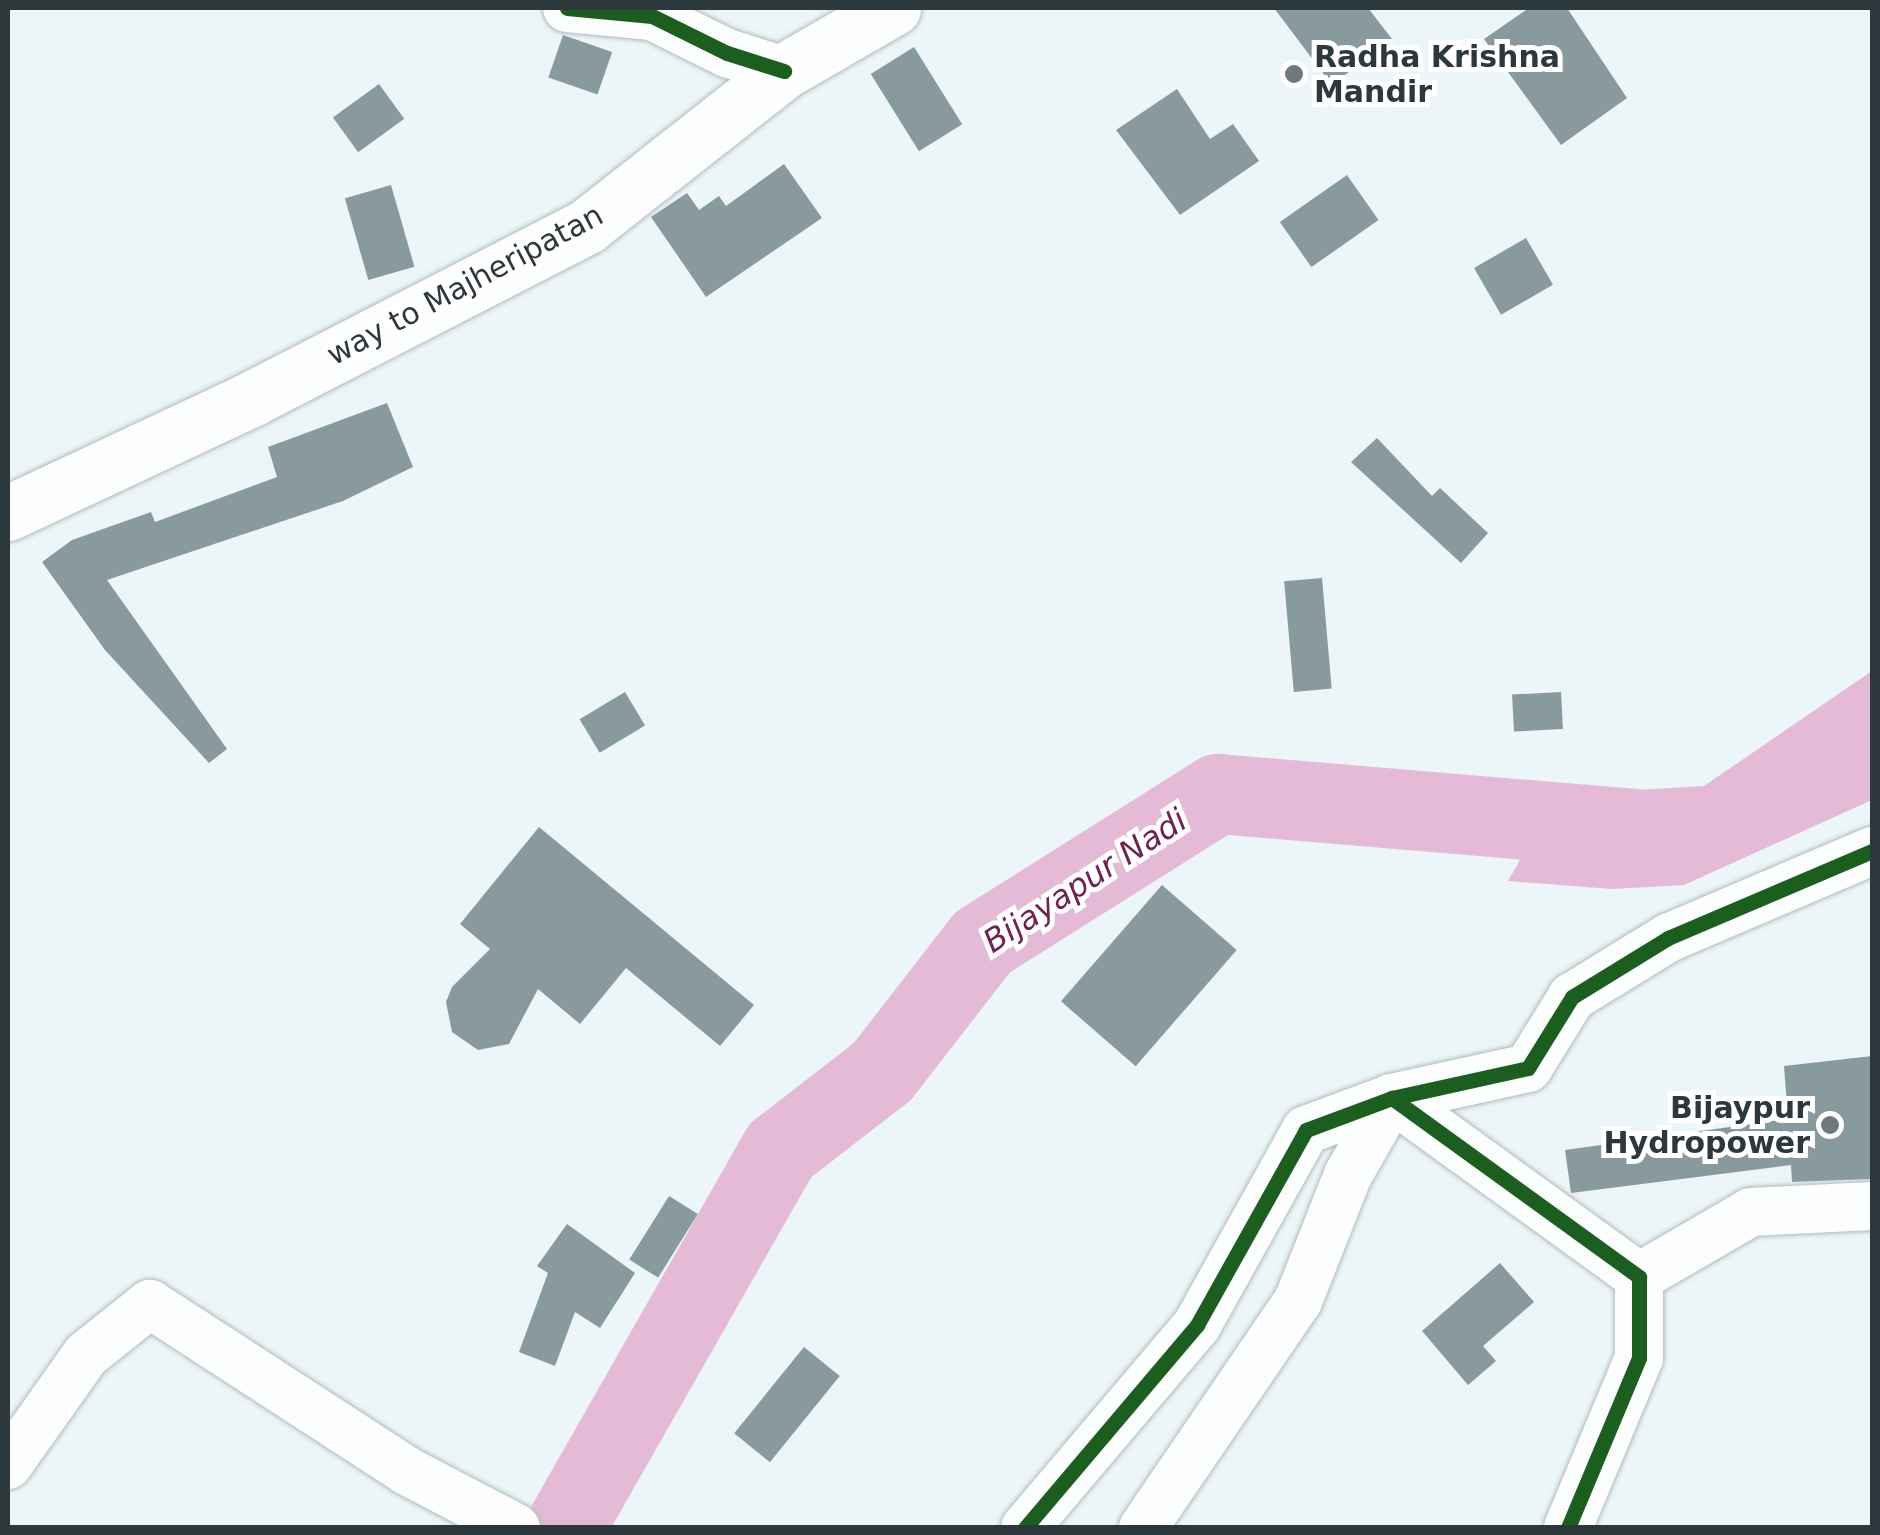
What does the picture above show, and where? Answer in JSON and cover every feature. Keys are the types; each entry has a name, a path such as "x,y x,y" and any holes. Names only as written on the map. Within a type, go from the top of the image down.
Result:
{"main road":[{"name":"way to Majheripatan","path":"8,512 253,398 587,226 784,72 893,8"}],"street":[{"path":"568,8 652,16 727,54 784,72"},
{"path":"1025,1528 1197,1324 1306,1130 1392,1098 1528,1068 1572,998 1668,938 1872,852"},
{"path":"1392,1098 1639,1277"},
{"path":"1143,1528 1298,1301 1348,1175 1392,1098"},
{"path":"1639,1277 1750,1212 1872,1206"},
{"path":"1568,1528 1639,1358 1639,1277"},
{"path":"8,1465 86,1355 150,1304 407,1472 516,1528"}],"shaded area":[{"path":"1872,671 1872,800 1684,885 1612,889 1508,881 1557,795 1704,786"}],"building":[{"path":"1274,8 1368,8 1392,39 1332,85"},
{"path":"1529,8 1567,8 1627,98 1561,145 1484,39"},
{"path":"563,35 612,52 598,94 548,78"},
{"path":"914,47 962,124 919,151 871,74"},
{"path":"379,84 404,119 358,152 333,118"},
{"path":"1177,89 1210,139 1233,124 1259,161 1180,215 1116,130"},
{"path":"784,164 822,218 706,297 651,217 687,193 699,210 719,196 726,206"},
{"path":"1347,175 1379,220 1311,267 1280,222"},
{"path":"391,185 414,267 368,280 345,198"},
{"path":"1526,238 1553,285 1501,315 1474,268"},
{"path":"387,403 413,467 343,501 107,580 227,749 209,763 105,650 42,562 72,540 151,512 155,522 277,477 268,447"},
{"path":"1377,438 1432,496 1440,488 1488,533 1461,563 1351,462"},
{"path":"1322,578 1332,689 1294,692 1284,581"},
{"path":"625,692 645,725 600,753 580,719"},
{"path":"1561,692 1563,729 1514,732 1512,695"},
{"path":"539,827 754,1005 720,1046 626,968 580,1024 538,989 509,1044 478,1050 452,1032 446,1002 452,987 490,949 460,924"},
{"path":"1162,885 1237,950 1136,1066 1061,1001"},
{"path":"1872,1056 1872,1179 1792,1182 1791,1165 1571,1193 1565,1150 1788,1119 1784,1066"},
{"path":"669,1196 698,1214 658,1278 629,1260"},
{"path":"567,1224 635,1273 600,1328 575,1312 555,1366 519,1352 548,1273 537,1266"},
{"path":"1500,1263 1534,1302 1483,1346 1496,1361 1468,1385 1422,1331"},
{"path":"804,1347 840,1376 770,1462 734,1433"}],"waterway":[{"name":"Bijayapur Nadi","path":"565,1528 781,1150 882,1072 983,942 1218,794 1650,830"}],"cycle path":[{"path":"567,8 652,16 727,53 784,71"},
{"path":"1392,1098 1528,1068 1572,997 1668,938 1872,851"},
{"path":"1025,1528 1197,1325 1306,1130 1392,1098 1639,1277 1639,1358 1568,1528"}],"place":[{"name":"Radha Krishna Mandir","path":"1294,74"},
{"name":"Bijaypur Hydropower","path":"1830,1125"}]}
